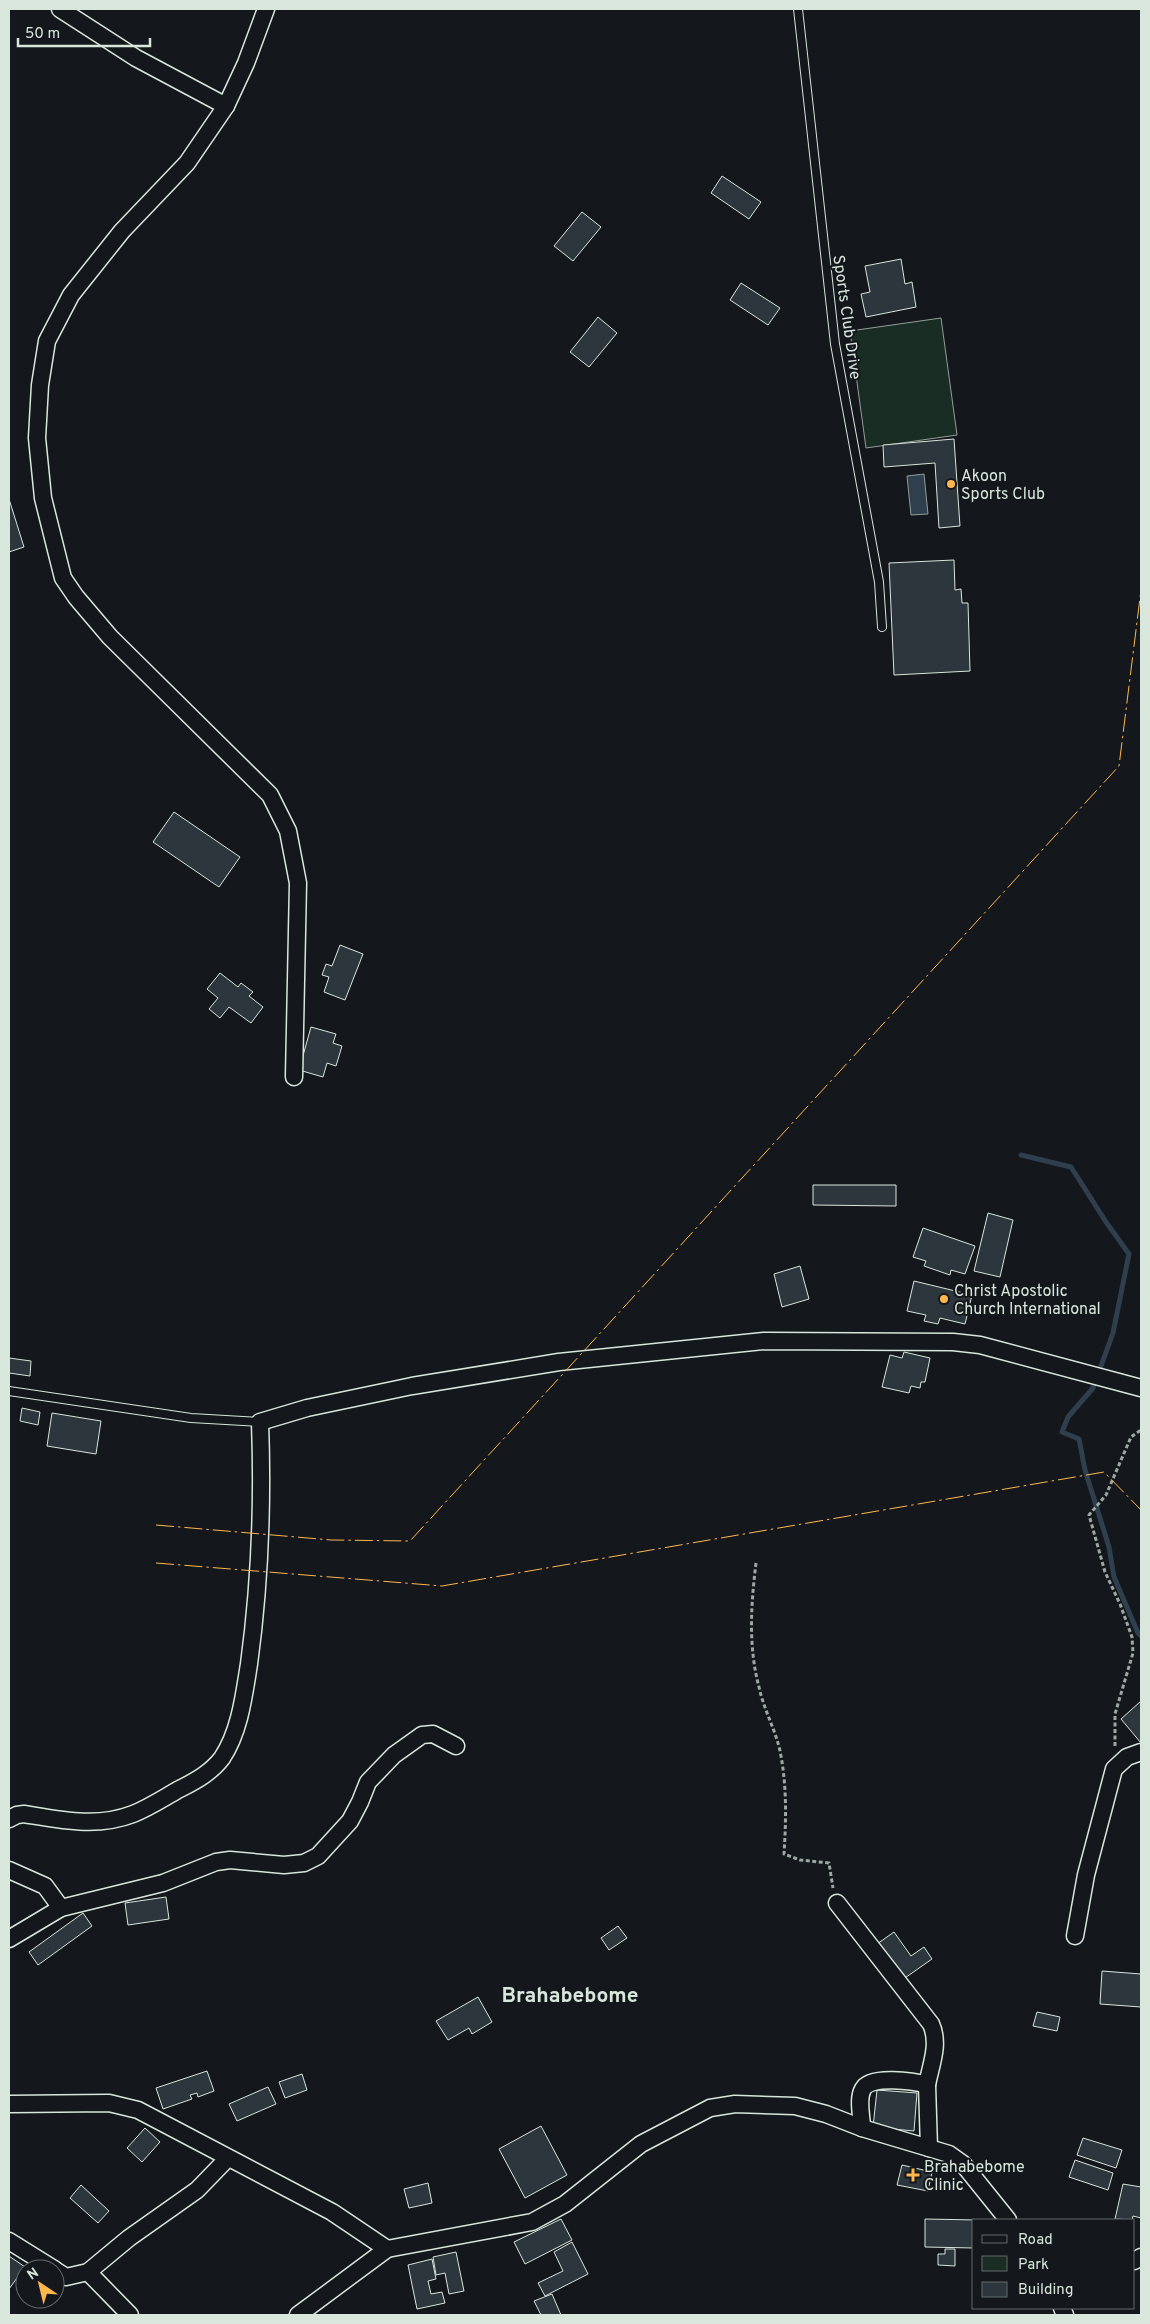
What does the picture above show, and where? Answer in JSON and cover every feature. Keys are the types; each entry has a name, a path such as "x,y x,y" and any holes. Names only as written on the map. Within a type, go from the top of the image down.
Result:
{"street":[{"path":"60,9 136,58 226,106"},
{"path":"266,9 246,63 226,106 187,163 122,231 71,295 48,341 40,385 36,438 43,498 63,578 89,614 110,637 270,795 288,831 298,883 294,1078"},
{"path":"9,1819 16,1815 24,1814 84,1822 104,1822 122,1818 145,1808 205,1775 221,1758 231,1742 243,1703 255,1620 263,1491 260,1422 316,1406 451,1380 559,1362 764,1341 953,1342 980,1345 1141,1388"},
{"path":"9,1939 61,1908 148,1888 216,1862 230,1860 284,1865 304,1863 318,1856 350,1821 368,1782 394,1755 412,1741 428,1734 433,1734 456,1746"},
{"path":"1075,1936 1086,1875 1114,1769 1127,1757 1141,1752"},
{"path":"9,1870 45,1886 61,1908"},
{"path":"837,1903 935,2033 936,2045 927,2085 929,2148"},
{"path":"862,2128 861,2095 864,2087 871,2081 914,2081 927,2085"},
{"path":"9,2104 109,2103 125,2106 154,2117 332,2212 387,2249"},
{"path":"298,2315 387,2249 532,2222 565,2204 641,2144 710,2108 749,2104 794,2106 826,2114 862,2128 949,2154 964,2164 1007,2219"},
{"path":"65,2275 88,2272 129,2238 197,2190 228,2158"},
{"path":"9,2240 38,2259"},
{"path":"88,2272 130,2315"}],"lane":[{"name":"Sports Club Drive","path":"798,9 835,344 879,582 882,627"},
{"path":"9,1391 191,1418 260,1422"}],"path":[{"path":"1114,1769 1115,1714 1134,1653 1132,1637 1120,1604 1105,1572 1089,1515 1106,1495 1131,1437 1141,1430"},
{"path":"756,1563 751,1604 752,1646 759,1687 781,1755 787,1813 784,1854 800,1860 829,1863 837,1903"}],"green space":[{"path":"941,318 957,435 866,448 850,331"}],"water":[{"path":"924,474 928,514 911,515 907,476"}],"building":[{"path":"722,176 761,202 749,219 711,193"},
{"path":"582,212 601,227 573,261 554,246"},
{"path":"901,259 905,284 912,282 916,307 866,317 861,294 870,292 865,266"},
{"path":"741,283 780,308 768,325 730,300"},
{"path":"598,317 617,333 589,367 570,352"},
{"path":"954,439 960,526 939,528 935,463 884,467 883,445"},
{"path":"9,499 24,547 9,552"},
{"path":"954,560 955,590 961,589 962,603 968,603 970,671 894,675 889,563"},
{"path":"174,812 240,857 219,887 153,842"},
{"path":"340,945 363,954 345,1000 324,992 329,977 322,975 326,964 332,966"},
{"path":"220,973 238,987 241,983 253,992 249,996 263,1007 251,1023 229,1007 220,1018 209,1009 218,998 207,989"},
{"path":"311,1027 336,1034 333,1043 342,1046 336,1066 327,1063 323,1077 299,1070"},
{"path":"813,1185 896,1185 896,1206 813,1205"},
{"path":"988,1213 1013,1220 1000,1277 974,1271"},
{"path":"923,1228 975,1246 965,1274 951,1270 950,1275 924,1266 926,1261 913,1257"},
{"path":"800,1266 809,1299 782,1307 774,1274"},
{"path":"914,1281 972,1295 965,1324 940,1318 938,1324 924,1321 926,1315 907,1311"},
{"path":"904,1352 930,1358 925,1382 921,1382 920,1388 911,1386 909,1393 882,1387 890,1355 902,1358"},
{"path":"9,1358 31,1361 30,1376 9,1373"},
{"path":"22,1408 40,1412 38,1425 20,1421"},
{"path":"52,1413 101,1421 96,1454 47,1446"},
{"path":"1141,1701 1141,1743 1121,1719"},
{"path":"166,1897 169,1919 128,1925 125,1903"},
{"path":"83,1913 92,1926 38,1965 29,1952"},
{"path":"618,1926 627,1938 609,1950 601,1938"},
{"path":"894,1932 911,1956 924,1947 932,1959 902,1980 877,1944"},
{"path":"1102,1971 1141,1974 1141,2007 1100,2004"},
{"path":"478,1997 492,2022 472,2034 469,2028 448,2040 436,2021"},
{"path":"1037,2012 1060,2017 1057,2031 1033,2026"},
{"path":"207,2071 214,2091 198,2097 197,2093 190,2095 192,2099 163,2109 156,2088"},
{"path":"302,2074 307,2090 285,2098 279,2082"},
{"path":"268,2087 276,2104 237,2121 229,2104"},
{"path":"877,2090 917,2093 914,2131 873,2127"},
{"path":"541,2126 567,2175 525,2198 499,2149"},
{"path":"145,2128 160,2142 142,2162 127,2148"},
{"path":"1083,2138 1122,2150 1116,2168 1077,2155"},
{"path":"1075,2160 1113,2173 1108,2190 1069,2177"},
{"path":"902,2165 932,2172 928,2191 897,2185"},
{"path":"428,2183 432,2203 409,2208 404,2189"},
{"path":"1123,2184 1141,2187 1141,2218 1133,2216 1132,2219 1115,2219"},
{"path":"81,2185 109,2211 98,2223 70,2198"},
{"path":"561,2219 572,2240 525,2264 514,2242"},
{"path":"925,2219 972,2220 972,2248 925,2247"},
{"path":"572,2242 588,2274 545,2296 538,2283 563,2271 554,2252"},
{"path":"945,2249 955,2249 955,2266 938,2265 938,2254 945,2254"},
{"path":"456,2252 464,2291 449,2294 445,2273 436,2275 433,2257"},
{"path":"9,2256 15,2260 15,2281 9,2289"},
{"path":"432,2259 436,2279 428,2281 431,2294 442,2292 445,2303 417,2309 408,2265"},
{"path":"552,2294 561,2315 541,2315 534,2301"}],"waterway":[{"path":"1021,1155 1071,1167 1129,1254 1113,1333 1093,1388 1068,1417 1062,1432 1079,1439 1085,1470 1109,1547 1114,1577 1141,1636"}],"power":[{"path":"156,1525 331,1540 410,1541 1119,766 1141,590"},
{"path":"156,1563 442,1586 1104,1472 1141,1510"}],"place":[{"name":"Akoon Sports Club","path":"951,484"},
{"name":"Christ Apostolic Church International","path":"944,1299"},
{"name":"Brahabebome Clinic","path":"913,2175"}],"district":[{"name":"Brahabebome","path":"570,1995"}]}
